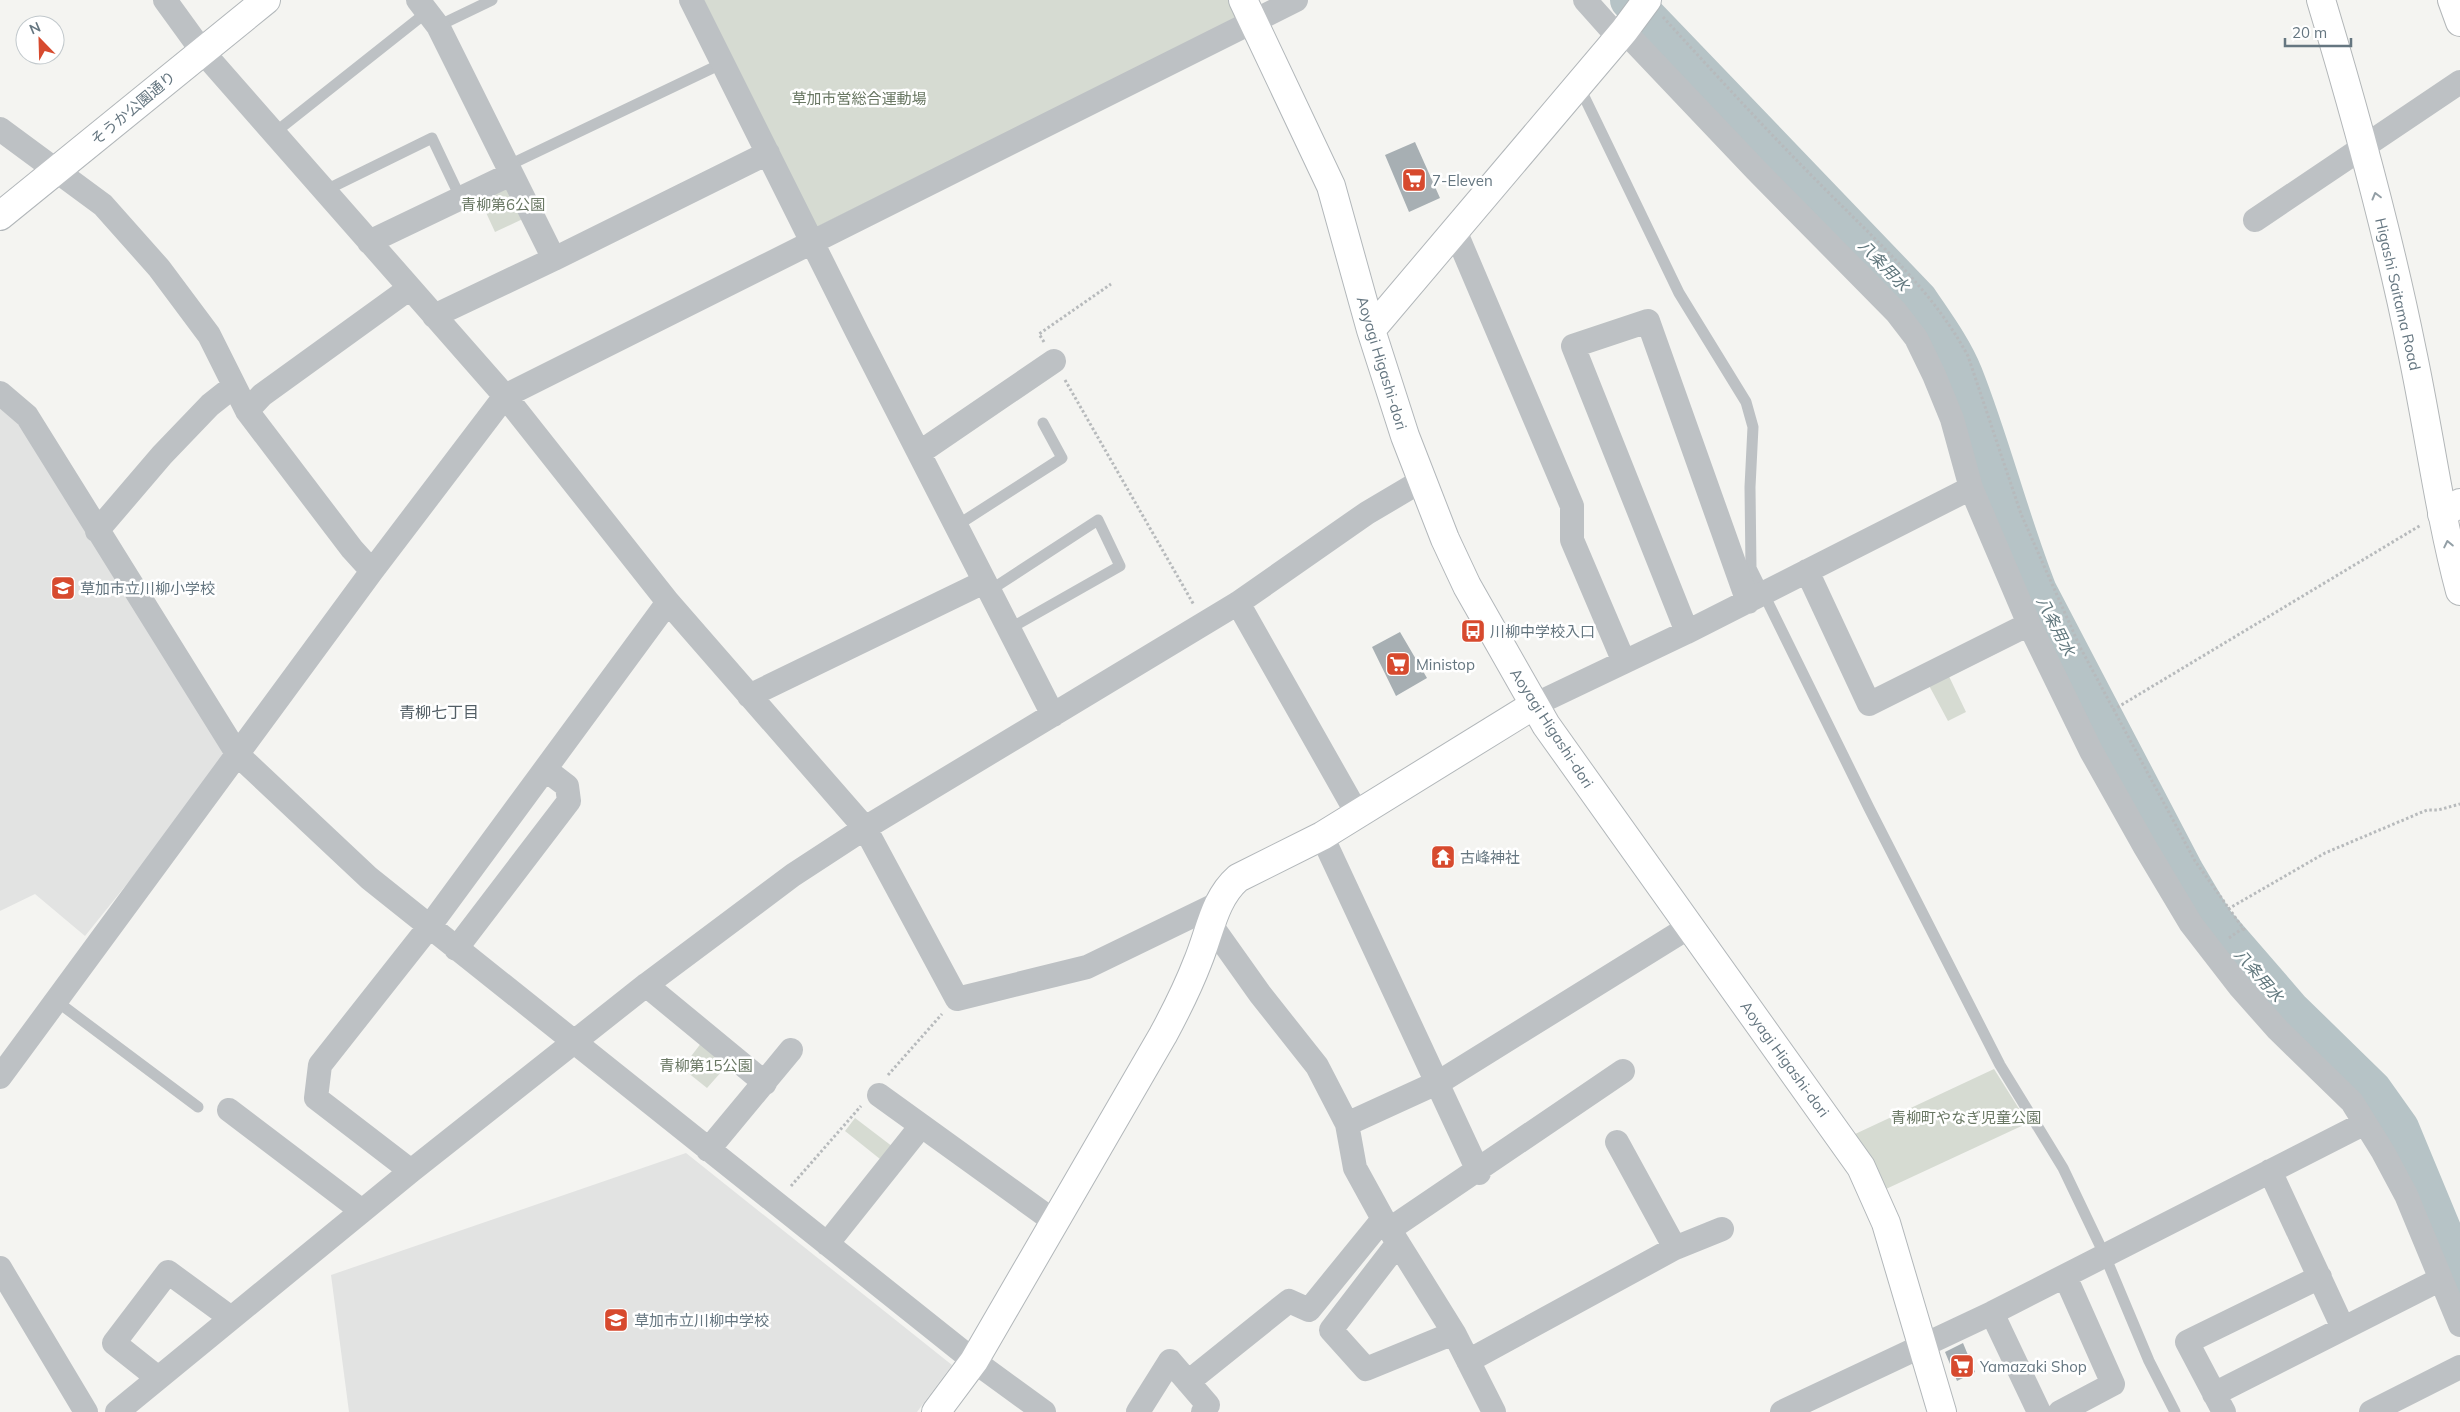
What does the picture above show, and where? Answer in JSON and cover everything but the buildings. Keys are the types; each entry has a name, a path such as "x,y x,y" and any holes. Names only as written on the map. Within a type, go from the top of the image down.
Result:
{"main road":[{"name":"そうか公園通り","path":"0,216 266,0"},
{"path":"1371,330 1456,232 1621,34 1647,0"},
{"name":"Higashi Saitama Road","path":"2321,0 2363,146 2451,509 2460,591"},
{"path":"2452,0 2460,22"},
{"name":"Aoyagi Higashi-dori","path":"1248,11 1331,186 1371,330 1421,481 1467,586 1534,705 1689,927 1861,1167 1886,1223 1942,1412"},
{"path":"936,1412 974,1361 1183,998 1226,888 1238,878 1322,836 1358,815 1534,705"}],"street":[{"path":"164,0 202,51 273,134 505,396 668,602 865,828 957,999 1087,967 1215,914 1260,994 1317,1066 1347,1124 1355,1168 1390,1230 1454,1333 1494,1412"},
{"path":"691,0 1052,715"},
{"path":"0,1077 372,571 505,396 811,241 1248,11 1296,0"},
{"path":"1586,0 1896,312 1916,338 1952,420 1972,488 2029,624 2096,759 2172,896 2191,924 2278,1030 2352,1102 2406,1195 2460,1325"},
{"path":"428,13 554,259"},
{"path":"2255,220 2460,82"},
{"path":"0,129 103,205 159,268 209,335 247,411 352,549 372,571"},
{"path":"434,316 768,154"},
{"path":"369,242 460,199 510,170"},
{"path":"1456,232 1572,506 1572,540 1624,662"},
{"path":"247,411 262,395 410,288"},
{"path":"1688,632 1573,346 1648,321 1756,598"},
{"path":"919,453 1054,361"},
{"path":"97,531 162,454 210,405 234,386"},
{"path":"0,393 27,416 238,755 369,878 429,927 974,1361 1044,1412"},
{"path":"117,1412 411,1171 574,1041 793,875 865,828 1238,604 1367,513 1421,481"},
{"path":"1534,705 1688,632 1972,488"},
{"path":"1807,571 1868,704 2029,624"},
{"path":"749,696 987,587"},
{"path":"411,1171 316,1098 320,1065 429,927 668,602"},
{"path":"1238,604 1358,815"},
{"path":"456,949 569,801 567,786 546,770"},
{"path":"1322,836 1478,1171"},
{"path":"1347,1124 1436,1084 1689,927"},
{"path":"646,985 765,1083"},
{"path":"708,1150 791,1050"},
{"path":"1188,1382 1289,1301 1309,1310 1390,1230 1622,1071"},
{"path":"879,1095 1055,1222"},
{"path":"229,1110 362,1211"},
{"path":"1782,1412 1992,1313 2365,1123"},
{"path":"827,1244 921,1126"},
{"path":"1617,1142 1675,1248"},
{"path":"2270,1171 2343,1328"},
{"path":"1468,1361 1675,1248 1722,1229"},
{"path":"1390,1230 1332,1330 1366,1369 1454,1333"},
{"path":"0,1268 86,1412"},
{"path":"158,1378 114,1343 168,1272 231,1318"},
{"path":"2060,1412 2113,1384 2065,1276"},
{"path":"2320,1277 2187,1342 2219,1403 2343,1328 2441,1279"},
{"path":"1992,1313 2039,1412"},
{"path":"1138,1412 1170,1361 1208,1405 1203,1412"},
{"path":"2371,1412 2460,1368"}],"lane":[{"path":"273,134 428,13 492,0"},
{"path":"510,170 723,63"},
{"path":"1578,84 1679,293 1746,402 1753,427 1750,487 1751,568 1756,598 1869,808 2000,1065 2064,1168 2105,1256 2149,1361 2175,1412"},
{"path":"324,191 432,138 460,199"},
{"path":"956,526 1062,458 1043,422"},
{"path":"987,587 1098,520 1120,566 1009,629"},
{"path":"55,1000 198,1107"}],"path":[{"path":"1111,284 1040,334 1204,624"},
{"path":"2113,710 2392,541 2451,509"},
{"path":"2228,909 2325,853 2427,810 2438,810 2460,804"}],"shaded area":[{"name":"草加市立川柳小学校","path":"0,402 22,422 231,755 85,936 35,894 0,911"},
{"name":"草加市立川柳中学校","path":"686,1153 952,1365 917,1412 349,1412 331,1275"}],"green space":[{"name":"草加市営総合運動場","path":"701,0 1230,0 1239,17 815,228"},
{"name":"青柳第6公園","path":"511,177 529,216 495,232 477,193"},
{"path":"1945,668 1966,712 1948,721 1925,678"},
{"name":"青柳第15公園","path":"702,1042 730,1062 707,1088 682,1068"},
{"name":"青柳町やなぎ児童公園","path":"1994,1069 2028,1123 1886,1189 1853,1135"},
{"path":"855,1118 897,1150 885,1163 845,1131"}],"waterway":[{"name":"八条用水","path":"1630,0 1918,300 1942,336 1954,355 1963,375 2037,591 2184,872 2213,921 2290,1010 2372,1090 2399,1128 2460,1275"}],"place":[{"name":"7-Eleven","path":"1414,180"},
{"name":"草加市立川柳小学校","path":"63,588"},
{"name":"川柳中学校入口","path":"1473,631"},
{"name":"Ministop","path":"1398,664"},
{"name":"古峰神社","path":"1443,857"},
{"name":"草加市立川柳中学校","path":"616,1320"},
{"name":"Yamazaki Shop","path":"1962,1366"}],"district":[{"name":"青柳七丁目","path":"439,712"}]}
